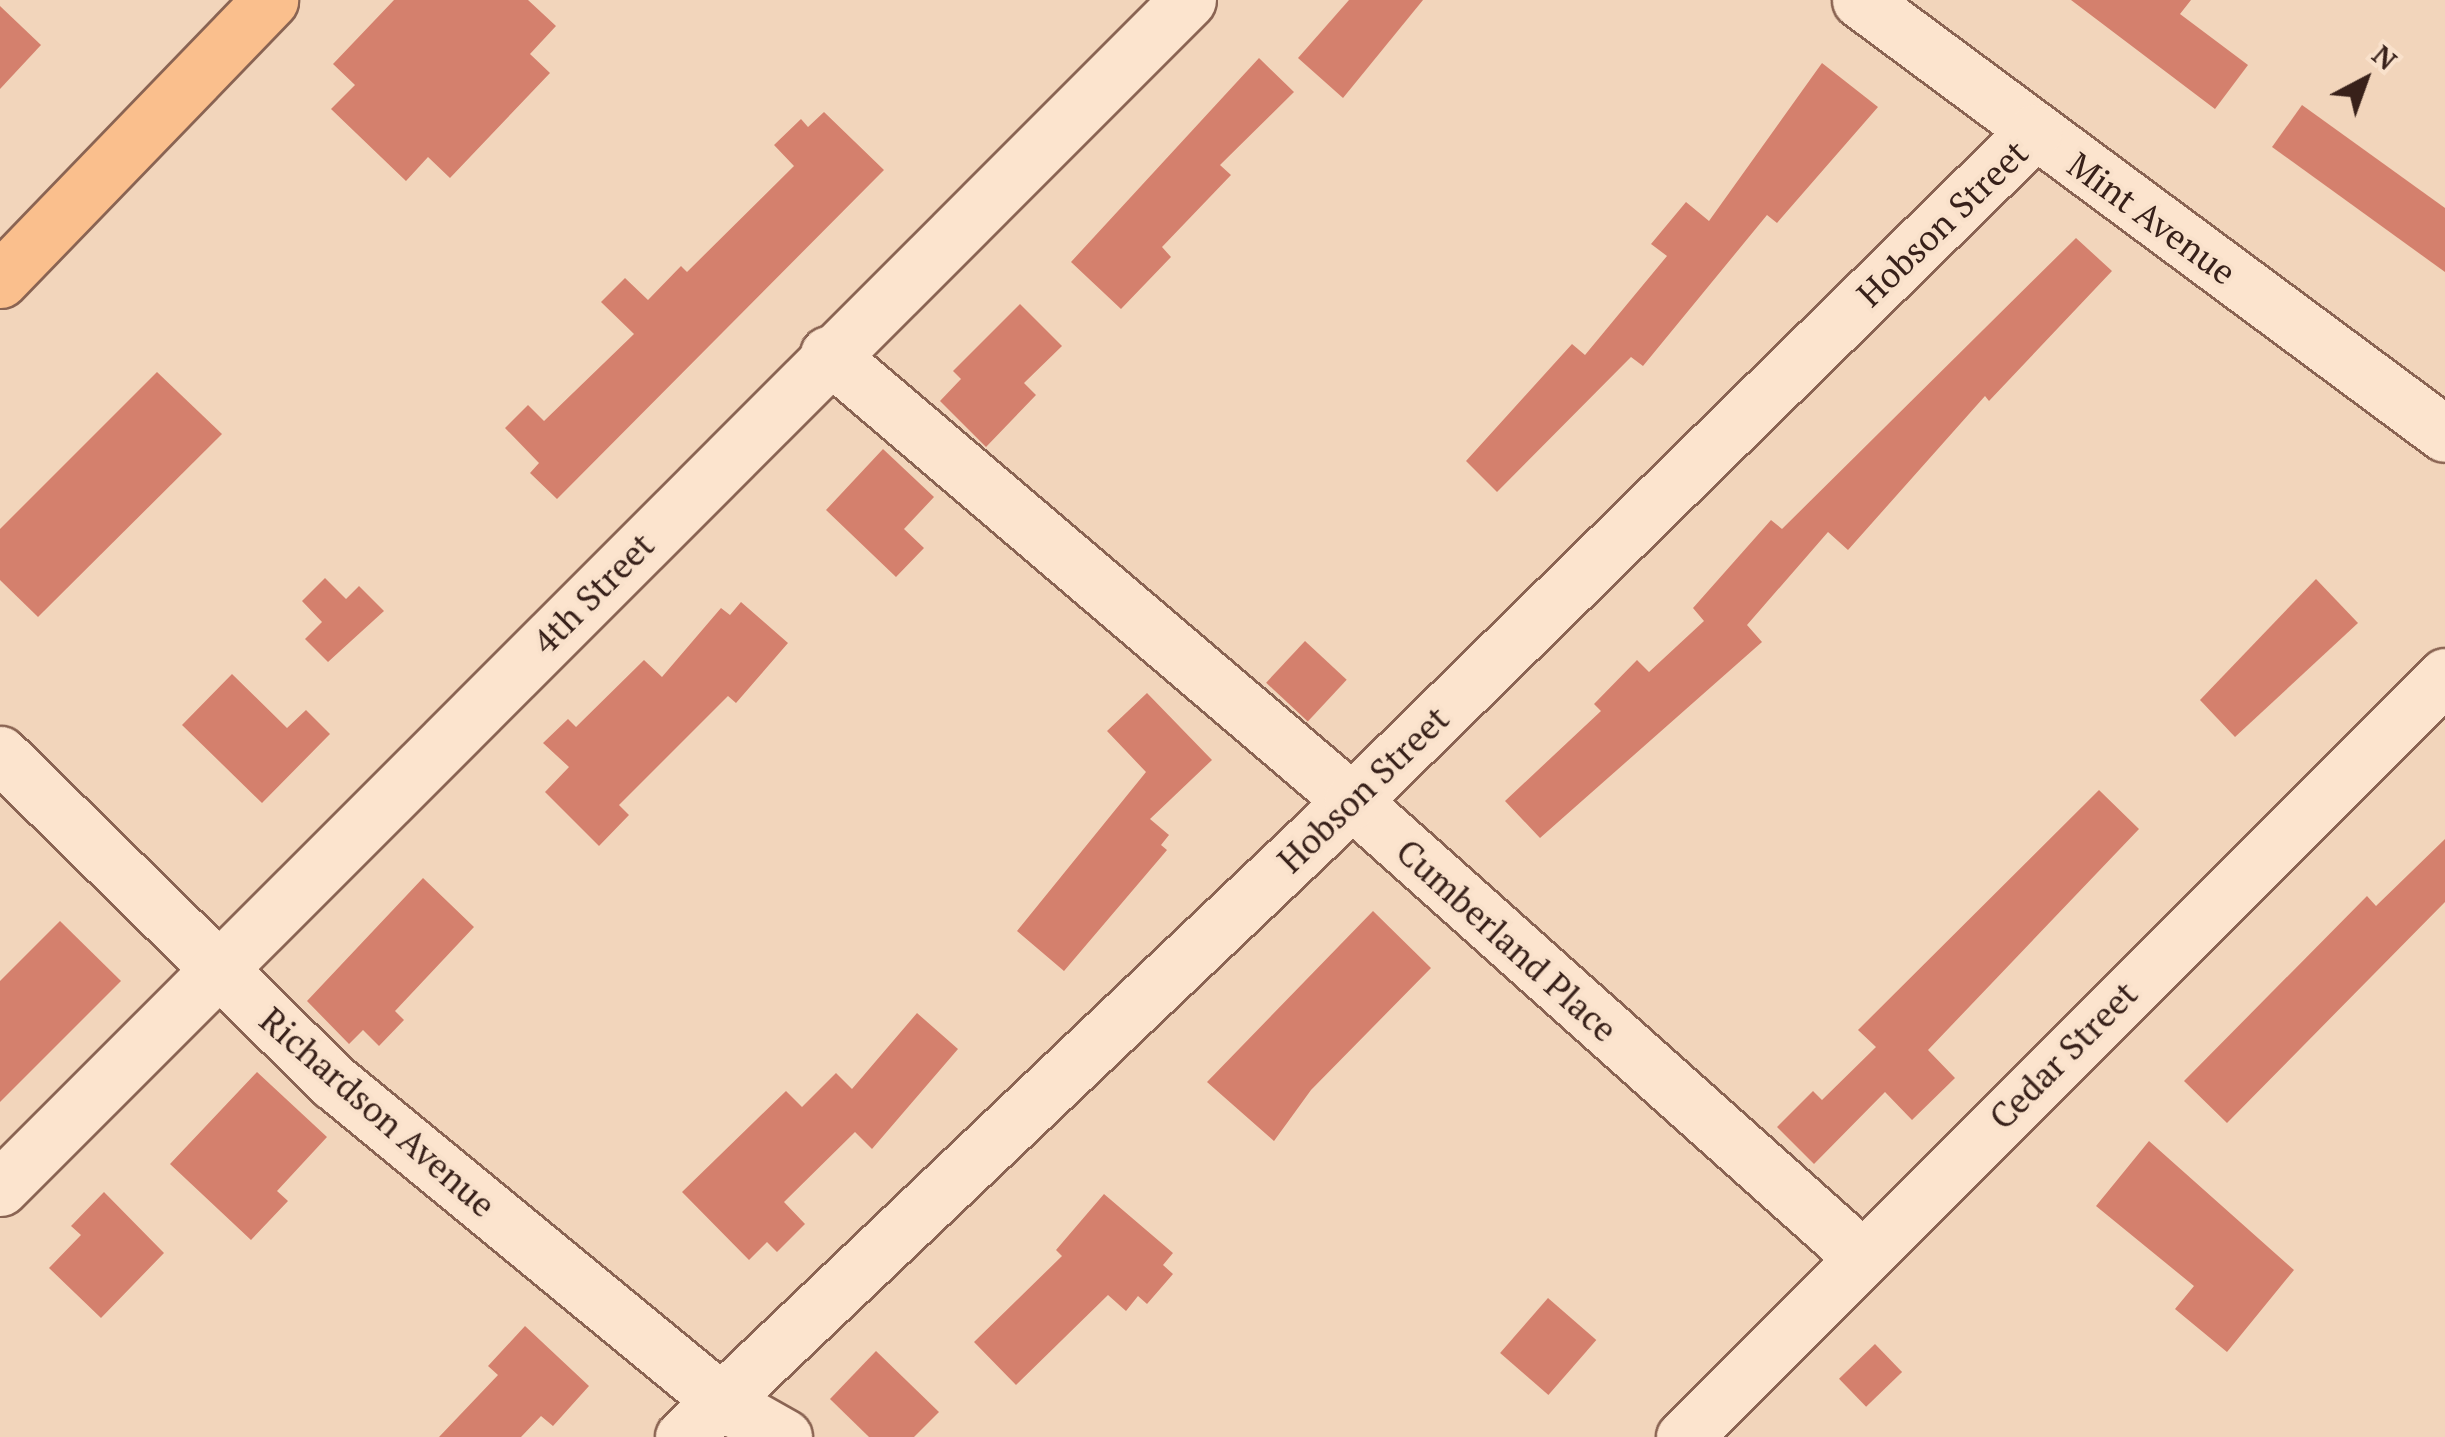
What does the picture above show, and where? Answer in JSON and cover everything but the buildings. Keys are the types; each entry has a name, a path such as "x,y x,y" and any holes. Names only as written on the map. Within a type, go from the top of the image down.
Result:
{"main road":[{"path":"0,280 270,0"}],"street":[{"name":"4th Street","path":"0,1188 828,354 1188,0"},
{"name":"Mint Avenue","path":"1860,0 2445,434"},
{"name":"Hobson Street","path":"683,1437 724,1403 1352,801 2034,132"},
{"name":"Cumberland Place","path":"828,354 1352,801 1862,1258"},
{"name":"Cedar Street","path":"1684,1437 2445,676"},
{"name":"Richardson Avenue","path":"0,754 334,1082 724,1403 784,1437"}]}
